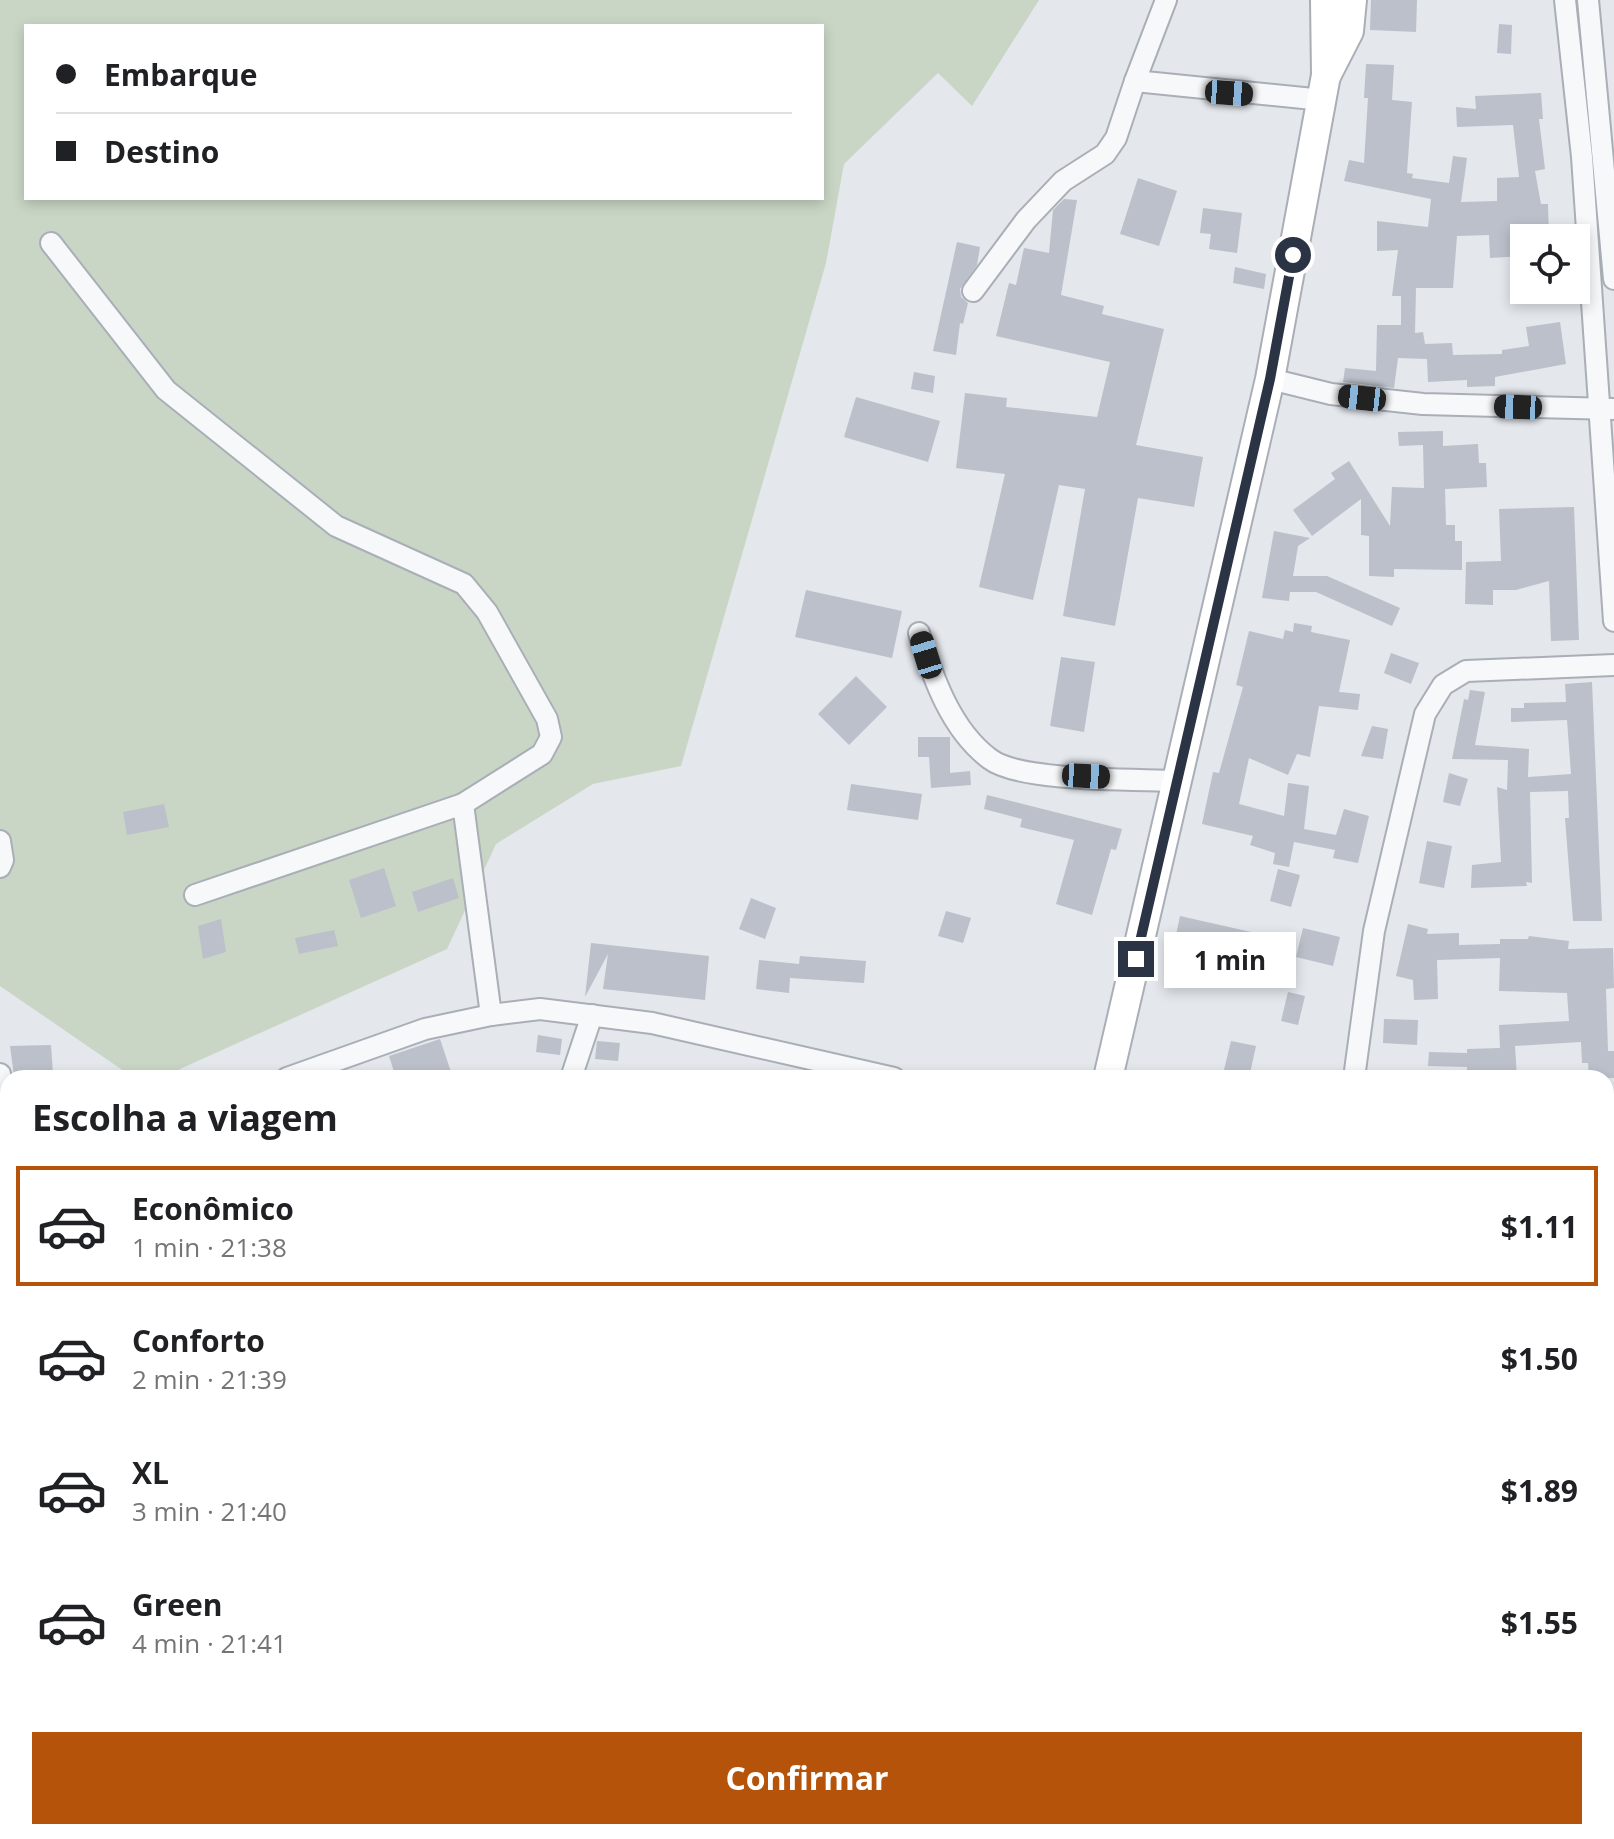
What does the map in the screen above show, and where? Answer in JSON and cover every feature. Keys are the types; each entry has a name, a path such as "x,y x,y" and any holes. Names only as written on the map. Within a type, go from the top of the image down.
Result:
{"main road":[{"path":"1110,1070 1270,379 1324,88 1325,0"},
{"path":"1324,88 1349,31 1352,0"}],"street":[{"path":"973,291 1026,220 1063,181 1105,154 1116,138 1166,0"},
{"path":"1565,0 1607,409 1614,621"},
{"path":"1588,0 1614,279"},
{"path":"1135,81 1324,88"},
{"path":"51,243 166,390 336,526 464,584 487,612 547,719 551,737 542,754 521,770 463,804 195,895"},
{"path":"1270,379 1331,394 1423,404 1607,409"},
{"path":"919,633 933,678 960,727 991,760 1026,772 1177,781"},
{"path":"1355,1070 1374,931 1425,714 1443,685 1466,671 1614,665"},
{"path":"463,804 491,1015"},
{"path":"0,841 3,860 0,867"},
{"path":"310,1070 425,1029 491,1015 540,1009 743,1041 837,1070"},
{"path":"574,1070 592,1015"}],"green space":[{"path":"0,0 1039,0 972,106 938,73 844,164 826,263 681,766 593,784 496,844 447,949 178,1070 122,1070 0,986"}],"building":[{"path":"1371,0 1417,0 1416,32 1370,30"},
{"path":"1499,24 1512,25 1511,54 1497,53"},
{"path":"1366,64 1394,65 1392,100 1412,102 1407,173 1413,174 1412,178 1449,183 1453,156 1467,158 1461,202 1497,201 1497,178 1519,177 1513,125 1457,127 1456,107 1476,109 1475,96 1541,93 1543,119 1539,119 1545,169 1535,171 1541,204 1548,204 1549,224 1510,224 1510,257 1490,258 1489,235 1457,236 1453,288 1416,288 1415,333 1423,332 1425,344 1452,343 1453,355 1502,354 1502,350 1529,346 1526,327 1560,322 1566,364 1495,377 1495,386 1467,387 1467,380 1428,382 1427,359 1398,358 1394,388 1343,382 1345,368 1376,371 1377,325 1401,325 1401,296 1392,296 1398,250 1377,251 1377,221 1428,227 1431,199 1344,181 1349,160 1364,163 1368,98 1364,98"},
{"path":"1138,178 1177,191 1159,246 1120,234"},
{"path":"1064,199 1077,200 1061,295 1104,306 1102,314 1164,329 1136,445 1203,457 1194,507 1138,498 1115,626 1063,616 1085,489 1059,485 1033,600 979,587 1005,474 956,468 965,393 1007,398 1006,407 1097,417 1110,362 996,336 1009,283 1016,285 1024,248 1049,253 1053,210"},
{"path":"1203,208 1242,213 1237,253 1209,249 1211,234 1200,233"},
{"path":"957,242 980,247 977,265 960,289 961,297 968,303 963,324 960,323 956,355 933,351"},
{"path":"1235,267 1266,274 1264,289 1233,283"},
{"path":"914,372 935,376 933,393 911,389"},
{"path":"856,397 940,421 928,462 844,437"},
{"path":"1443,431 1443,446 1478,444 1479,463 1486,463 1487,487 1445,489 1446,525 1455,525 1455,541 1462,541 1462,570 1394,569 1394,577 1369,576 1369,536 1361,535 1361,499 1312,536 1293,510 1335,479 1331,473 1349,461 1390,526 1392,487 1424,488 1423,445 1399,446 1398,432"},
{"path":"1574,507 1579,640 1551,641 1549,581 1516,590 1493,590 1493,605 1465,604 1466,562 1501,561 1499,509"},
{"path":"1274,531 1310,538 1298,546 1293,576 1327,576 1400,608 1392,626 1316,592 1290,592 1289,601 1262,598"},
{"path":"806,590 902,611 892,658 795,637"},
{"path":"1294,623 1312,626 1311,632 1350,640 1339,692 1360,694 1358,710 1319,706 1310,757 1297,754 1288,775 1249,758 1239,804 1284,816 1288,783 1309,786 1304,829 1336,835 1344,809 1369,816 1358,863 1333,858 1335,850 1294,842 1289,867 1273,864 1275,853 1250,845 1253,836 1202,824 1213,772 1219,773 1243,687 1236,685 1249,631 1283,639 1285,630 1293,632"},
{"path":"1391,653 1419,663 1411,684 1384,673"},
{"path":"1061,657 1095,662 1084,732 1050,726"},
{"path":"856,676 887,707 849,745 818,714"},
{"path":"1592,682 1602,921 1573,921 1565,818 1569,818 1568,791 1530,792 1532,883 1526,882 1527,886 1471,888 1472,865 1501,862 1497,787 1507,790 1508,760 1452,759 1464,699 1468,700 1470,690 1485,692 1475,745 1529,749 1528,777 1571,774 1567,720 1511,722 1511,708 1524,708 1524,703 1566,702 1565,684"},
{"path":"1372,726 1388,729 1383,759 1361,756"},
{"path":"918,737 950,737 950,773 970,771 971,785 931,788 929,757 918,757"},
{"path":"1449,773 1468,779 1460,806 1443,802"},
{"path":"851,784 922,794 918,820 847,810"},
{"path":"987,795 1122,829 1116,850 1111,849 1092,915 1056,904 1074,840 1020,827 1022,819 984,809"},
{"path":"164,804 169,827 127,835 123,812"},
{"path":"1427,841 1452,846 1444,888 1419,883"},
{"path":"384,868 396,906 361,918 349,880"},
{"path":"1278,869 1300,875 1291,907 1270,901"},
{"path":"453,878 459,898 418,912 412,892"},
{"path":"751,898 776,908 765,939 739,929"},
{"path":"946,911 971,918 963,943 938,936"},
{"path":"1180,916 1269,936 1268,964 1252,963 1249,975 1172,954"},
{"path":"221,919 226,952 203,959 198,926"},
{"path":"1408,924 1428,929 1427,934 1459,933 1459,945 1500,944 1500,939 1528,939 1529,936 1569,941 1568,949 1613,948 1614,988 1606,989 1608,1051 1614,1051 1614,1070 1588,1070 1588,1063 1582,1063 1581,1042 1515,1046 1516,1070 1428,1066 1429,1052 1467,1053 1467,1049 1500,1048 1499,1025 1569,1021 1567,993 1499,991 1500,958 1437,960 1438,999 1414,1000 1413,980 1396,976"},
{"path":"1303,928 1340,937 1333,966 1296,957"},
{"path":"334,930 338,946 299,954 295,938"},
{"path":"591,943 709,956 705,1000 603,989 608,954 585,997"},
{"path":"800,956 866,961 864,983 790,978 789,993 756,989 759,960 799,964"},
{"path":"1288,992 1305,996 1298,1025 1281,1021"},
{"path":"1384,1019 1418,1020 1417,1045 1383,1043"},
{"path":"538,1035 562,1039 560,1055 536,1052"},
{"path":"440,1039 450,1070 393,1070 389,1056"},
{"path":"597,1041 620,1043 618,1061 595,1059"},
{"path":"1231,1041 1256,1046 1251,1070 1224,1070"},
{"path":"51,1045 53,1070 13,1070 10,1046"}],"route":[{"path":"1136,959 1270,379 1293,255"}]}
